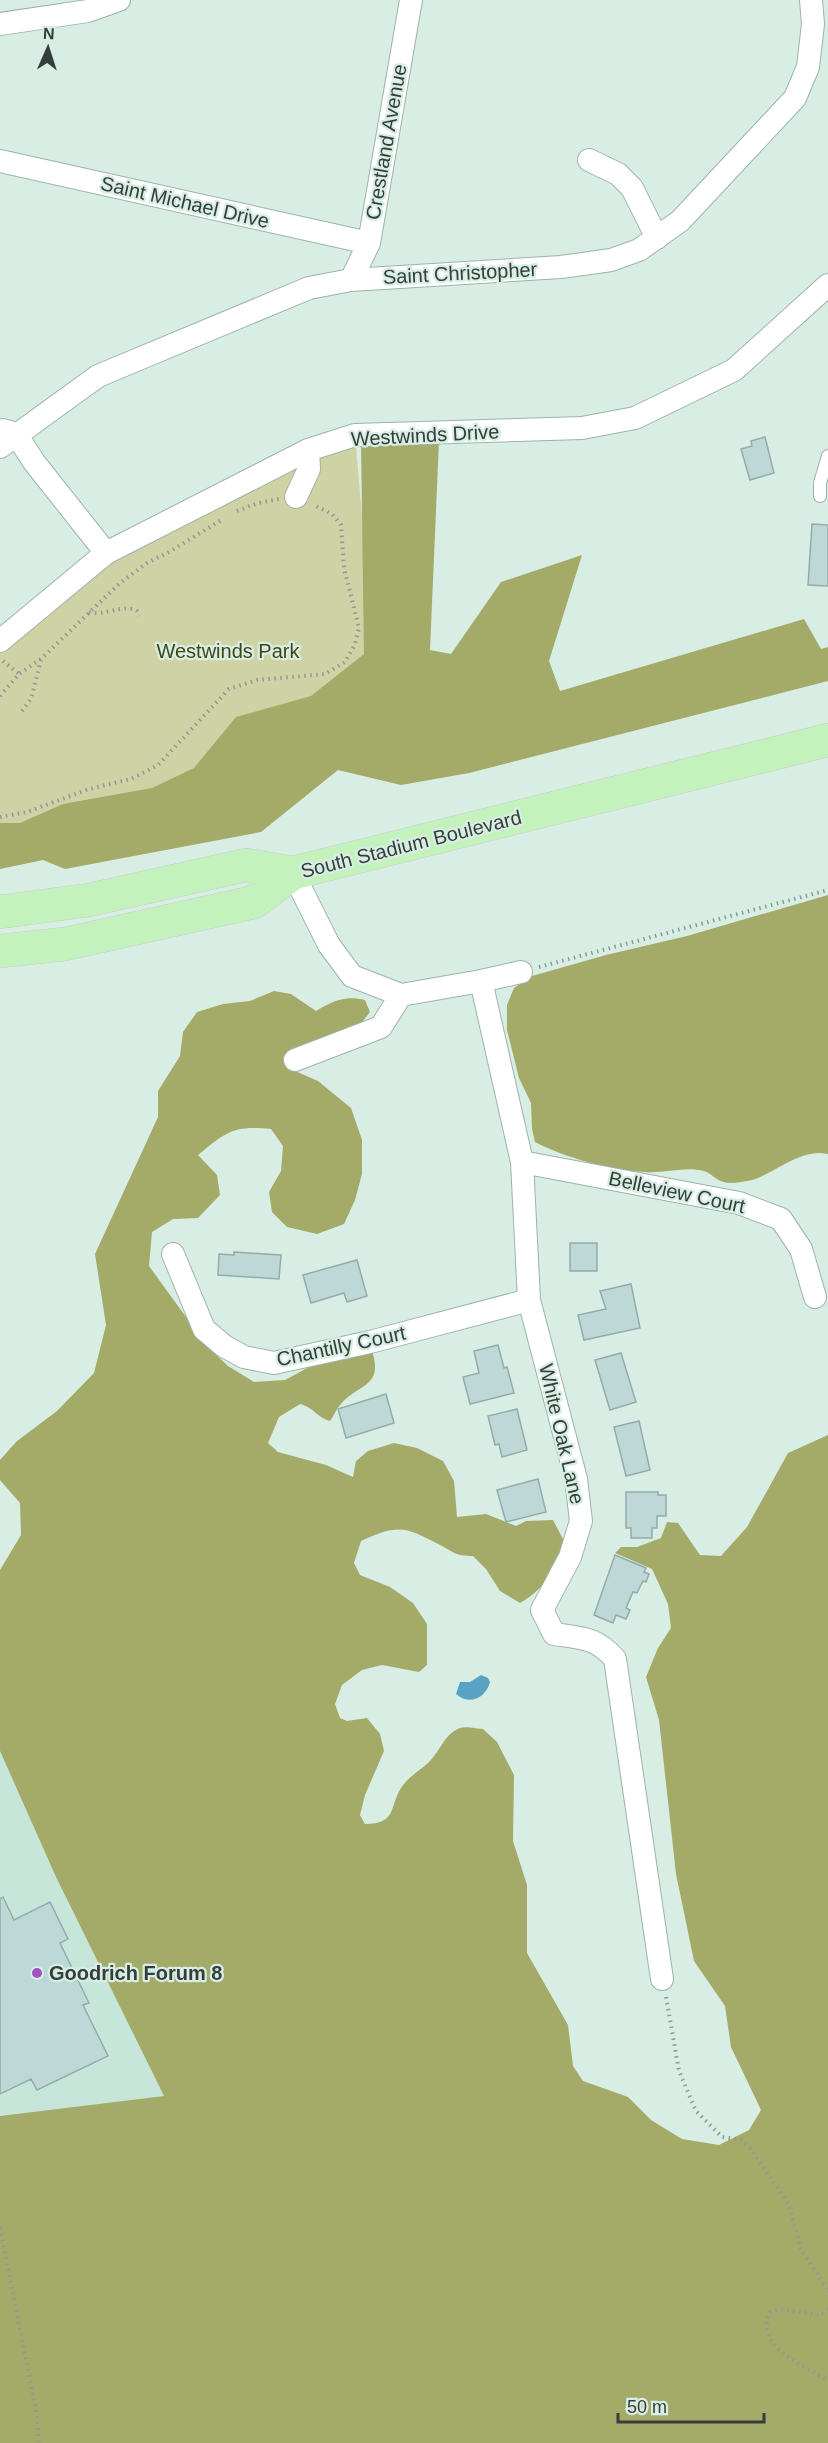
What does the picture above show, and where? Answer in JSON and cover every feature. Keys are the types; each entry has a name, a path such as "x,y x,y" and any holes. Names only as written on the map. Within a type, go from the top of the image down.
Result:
{"main road":[{"name":"South Stadium Boulevard","path":"0,951 65,944 254,902 292,873 828,740"},
{"path":"0,912 89,900 246,866 292,873"}],"street":[{"path":"0,24 88,11 119,0"},
{"name":"Crestland Avenue","path":"351,280 369,243 411,0"},
{"name":"Saint Christopher","path":"5,436 98,376 309,288 351,280 561,267 611,260 639,250 680,221 795,98 808,66 813,24 811,0"},
{"name":"Saint Michael Drive","path":"0,160 369,243"},
{"path":"589,160 618,174 632,188 657,238"},
{"name":"Westwinds Drive","path":"0,641 106,553 308,450 355,435 582,428 635,418 734,370 828,285"},
{"path":"5,436 34,462 106,553"},
{"path":"296,497 309,469 308,450"},
{"path":"292,873 329,945 352,976 401,995 521,972"},
{"name":"White Oak Lane","path":"481,981 522,1162 529,1300 576,1479 581,1521 570,1557 542,1610 554,1634 592,1640 604,1646 615,1659 662,1979"},
{"path":"295,1060 381,1027 401,995"},
{"name":"Belleview Court","path":"522,1162 739,1203 781,1219 801,1249 815,1296"},
{"name":"Chantilly Court","path":"173,1254 204,1329 224,1346 244,1357 274,1363 370,1342 529,1300"}],"lane":[{"path":"820,496 820,483 828,456"}],"path":[{"path":"0,696 19,674 41,659 120,583 147,563 233,513 258,503 296,497 332,514 341,525 344,568 359,628 355,644 345,662 325,674 257,680 229,689 158,765 131,779 89,789 27,812 0,817"},
{"path":"89,612 102,613 129,607 137,611 140,616"},
{"path":"0,659 19,674"},
{"path":"22,711 31,699 41,659"},
{"path":"521,972 828,890"},
{"path":"662,1979 680,2071 696,2111 722,2137 741,2140 753,2150 789,2205 802,2252 828,2289"},
{"path":"0,2228 37,2415 39,2443"},
{"path":"828,2309 820,2315 781,2309 770,2312 765,2323 767,2333 778,2352 828,2381"}],"shaded area":[{"path":"0,1751 56,1877 164,2096 0,2116"}],"green space":[{"name":"Westwinds Park","path":"355,435 382,751 0,843 0,641 106,553"},
{"path":"439,441 430,650 451,654 501,582 582,555 549,661 560,691 804,619 821,649 828,647 828,681 469,773 401,785 338,770 261,832 65,869 43,860 0,869 0,823 20,823 63,804 152,788 194,768 236,717 311,696 364,654 361,444"},
{"path":"828,895 828,1154 817,1153 796,1158 756,1178 729,1183 707,1172 697,1170 652,1172 603,1166 574,1158 535,1142 531,1103 519,1078 507,1030 507,1005 514,988 532,976 606,955 687,936"},
{"path":"274,991 291,994 316,1011 339,1000 351,998 365,1000 370,1012 360,1025 283,1057 295,1071 318,1081 351,1108 362,1140 362,1174 355,1200 344,1224 317,1234 287,1227 272,1212 269,1192 281,1171 283,1146 271,1129 239,1129 223,1136 198,1155 217,1175 220,1195 198,1218 173,1219 152,1232 149,1266 207,1346 228,1366 254,1382 285,1380 337,1352 372,1351 375,1372 372,1379 340,1405 330,1421 300,1404 279,1417 268,1443 278,1452 326,1465 353,1477 356,1461 368,1451 394,1443 417,1448 443,1461 454,1481 457,1517 486,1514 516,1526 526,1521 553,1520 564,1541 553,1569 537,1591 520,1603 500,1591 486,1569 473,1556 456,1554 411,1531 394,1530 361,1541 354,1563 360,1575 390,1587 413,1603 427,1624 427,1665 419,1672 382,1665 362,1670 342,1685 335,1704 340,1718 347,1721 367,1718 380,1734 384,1751 365,1795 360,1815 365,1824 387,1818 404,1784 428,1763 450,1734 462,1727 483,1729 497,1742 514,1775 513,1841 527,1885 527,1953 568,2025 573,2066 583,2081 628,2097 651,2120 682,2139 719,2145 749,2130 761,2110 731,2047 725,2006 694,1961 676,1874 659,1720 646,1677 658,1648 671,1628 668,1604 652,1569 615,1553 621,1547 637,1547 661,1538 667,1522 678,1523 700,1555 721,1556 747,1527 788,1453 828,1435 828,2443 0,2443 0,2116 164,2096 56,1877 0,1751 0,1570 21,1535 20,1503 0,1480 0,1460 17,1441 57,1411 94,1373 106,1325 95,1254 158,1117 158,1091 180,1056 183,1032 197,1012 223,1004 250,1001"}],"water":[{"path":"481,1675 488,1678 490,1682 481,1696 471,1700 461,1698 456,1694 460,1682 470,1682"}],"building":[{"path":"765,437 774,473 750,480 741,449 752,446 751,441"},
{"path":"812,524 828,525 828,586 808,585"},
{"path":"570,1243 597,1243 597,1271 570,1271"},
{"path":"234,1252 281,1255 279,1279 218,1275 219,1254 234,1255"},
{"path":"357,1260 367,1296 347,1302 344,1293 311,1303 303,1275"},
{"path":"631,1284 640,1328 584,1340 578,1315 606,1309 600,1291"},
{"path":"498,1345 514,1393 470,1404 463,1377 479,1373 474,1351"},
{"path":"621,1353 636,1402 610,1410 595,1360"},
{"path":"386,1394 394,1423 346,1438 338,1409"},
{"path":"517,1409 527,1450 502,1457 499,1444 495,1445 488,1416"},
{"path":"639,1421 650,1470 626,1476 614,1427"},
{"path":"538,1479 546,1512 506,1522 497,1490"},
{"path":"626,1492 658,1492 658,1495 666,1495 666,1516 657,1516 657,1528 652,1528 652,1538 631,1538 631,1528 626,1528"},
{"path":"615,1555 646,1568 644,1572 649,1574 637,1593 633,1592 626,1608 630,1610 626,1619 616,1615 613,1623 594,1615"},
{"name":"Goodrich Forum 8","path":"3,1897 14,1920 50,1902 68,1939 60,1943 89,2003 83,2005 108,2056 37,2090 31,2079 0,2094 0,1899"}],"place":[{"name":"Goodrich Forum 8","path":"37,1973"}]}
